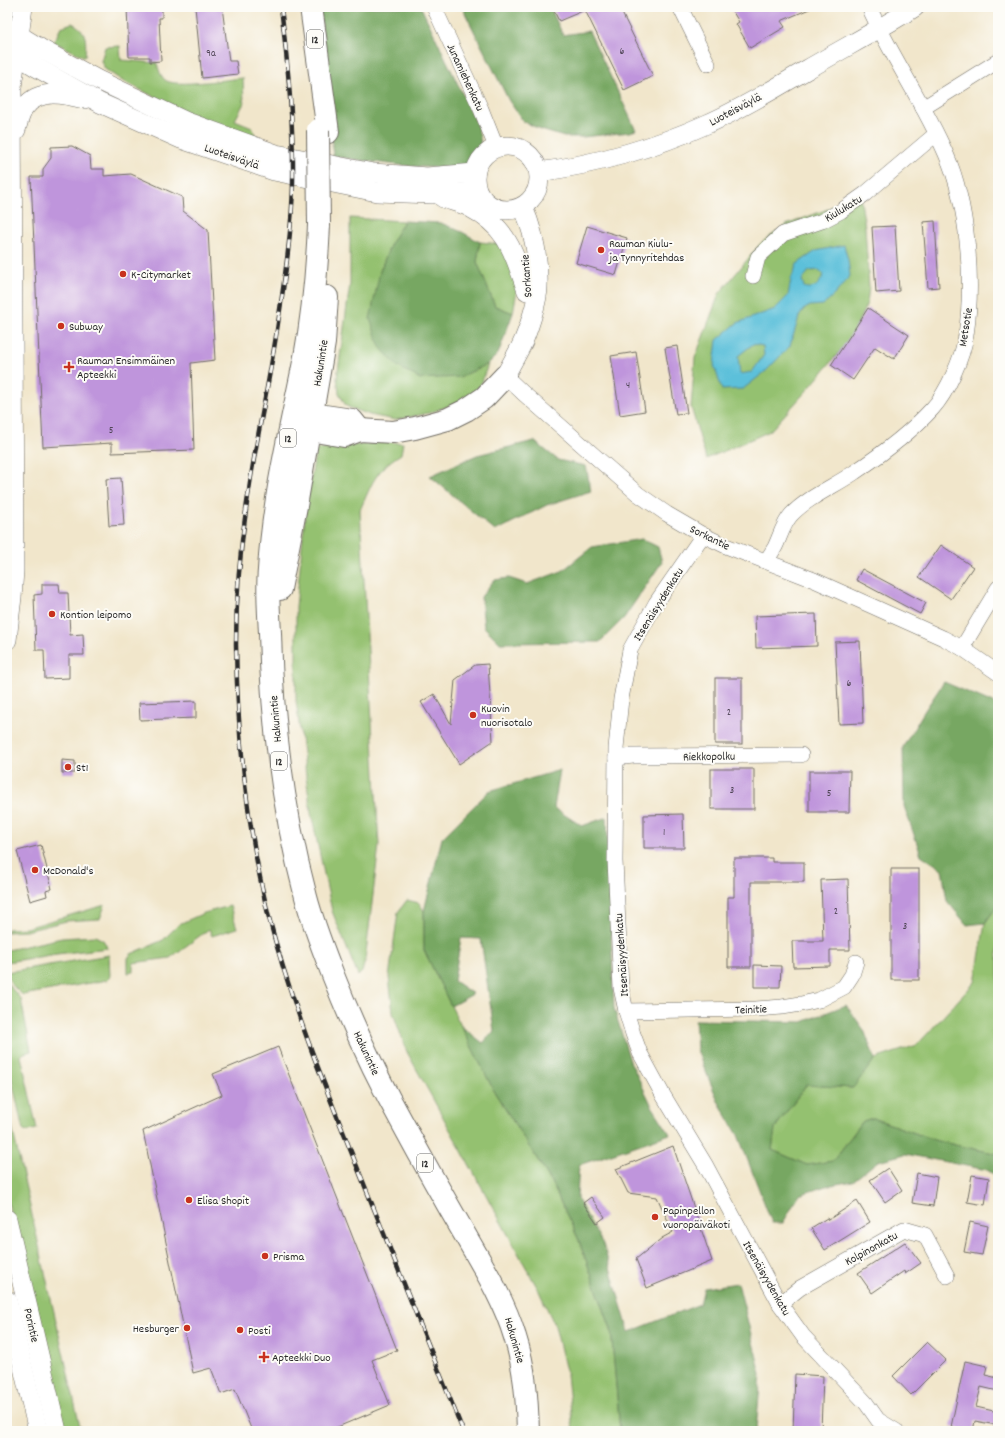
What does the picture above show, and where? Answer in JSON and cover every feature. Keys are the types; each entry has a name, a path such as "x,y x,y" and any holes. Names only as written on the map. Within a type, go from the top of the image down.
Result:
{"highway":[{"name":"Hakunintie","path":"311,7 319,72 323,131 325,226 324,343 304,420 296,506 280,587 270,651 276,739 299,869 306,898 319,939 344,1003 373,1068 505,1308 518,1345 524,1377 528,1406 528,1431"},
{"path":"304,420 344,436 360,430 393,432 415,428 448,419 466,410 484,398 505,376"}],"main road":[{"path":"7,640 14,571 10,326 12,41 23,7"},
{"name":"Luoteisväylä","path":"539,172 573,166 635,150 679,136 708,124 755,99 915,7"},
{"name":"Luoteisväylä","path":"12,41 100,102 181,139 274,171 377,192 432,194 477,192"},
{"name":"Luoteisväylä","path":"12,41 187,122 276,154 373,173 427,177 475,172"},
{"path":"11,145 24,107 37,97 47,94 58,94 100,102"},
{"path":"504,145 516,147 528,154 534,160 539,172 536,192 530,201 523,207 507,211 500,210 481,198 477,192 475,172 478,164 484,153 496,147 504,145"},
{"path":"432,194 469,206 492,222 504,234 512,249 527,291"},
{"name":"Sorkantie","path":"505,376 521,345 529,324 538,289 536,252 530,223 523,207"},
{"name":"Sorkantie","path":"500,210 516,229 524,248 529,324"},
{"name":"Porintie","path":"7,1219 57,1431"},
{"name":"Porintie","path":"7,1300 38,1431"}],"street":[{"name":"Junamiehenkatu","path":"434,7 481,109 496,147"},
{"path":"680,7 708,64"},
{"name":"Metsotie","path":"766,561 790,516 800,507 855,472 897,441 932,409 945,393 955,370 966,336 970,273 964,225 956,180 946,154 923,108 869,7"},
{"path":"923,108 998,61"},
{"name":"Kiulukatu","path":"753,276 758,257 783,234 822,221 841,211 865,194 936,134"},
{"name":"Sorkantie","path":"505,376 638,494 703,536 814,580 943,638 962,648 998,673"},
{"name":"Itsenäisyydenkatu","path":"703,536 656,603 630,650 620,699 616,758 615,861 622,988 626,1011 640,1053 663,1095 706,1166 780,1304 803,1336 866,1403 876,1425 896,1431"},
{"path":"962,648 998,588"},
{"name":"Riekkopolku","path":"616,758 633,756 801,754"},
{"name":"Teinitie","path":"626,1011 782,1008 801,1004 819,1000 844,987 852,975 856,962"},
{"name":"Kolpinonkatu","path":"780,1304 800,1288 904,1229 925,1235 947,1276"}],"green space":[{"path":"320,7 421,7 479,131 480,148 476,159 471,163 461,166 445,168 404,166 333,156"},
{"path":"462,7 550,7 563,35 589,31 636,130 583,137 564,137 541,130 523,121 509,101"},
{"path":"72,23 81,29 85,37 85,57 54,42 61,27"},
{"path":"120,46 121,60 157,63 162,76 165,80 171,82 190,83 243,78 244,103 235,120 252,127 257,139 189,114 121,80 105,69 101,61 105,47"},
{"path":"859,189 865,227 869,287 867,303 851,338 810,387 770,431 706,459 691,407 695,358 719,294 761,243 786,225 828,209"},
{"path":"350,218 404,221 392,241 380,271 460,377 488,364 481,385 463,401 429,413 395,420 370,415 346,406 339,393 337,378 350,284"},
{"path":"404,221 441,223 480,242 477,262 495,306 513,313 498,354 488,364 460,377 420,379 397,366 380,347 370,319 380,271 392,241"},
{"path":"480,242 500,244 509,257 517,290 513,313 495,306 477,262"},
{"path":"534,441 558,460 586,466 591,491 547,505 495,531 430,476 477,455"},
{"path":"387,442 403,443 401,454 385,466 375,478 360,510 379,845 365,961 362,972 358,976 332,911 311,813 296,701 296,607 306,506 316,449"},
{"path":"642,539 658,547 662,562 624,618 600,642 500,643 484,627 481,597 494,580 509,578 527,584 562,571 592,547"},
{"path":"944,682 998,705 998,905 985,923 967,925 947,901 942,869 921,855 904,806 903,747"},
{"path":"560,770 554,808 582,826 607,817 614,1008 630,1061 652,1106 670,1134 579,1165 577,1198 603,1244 629,1332 700,1304 704,1288 738,1283 761,1374 756,1430 754,1431 620,1431 611,1329 578,1238 548,1176 495,1093 461,1026 483,1043 494,1031 481,939 461,938 454,981 473,994 451,1006 424,950 424,911 442,838 489,791"},
{"path":"407,900 419,903 424,911 424,950 495,1093 548,1176 578,1238 611,1329 620,1431 573,1431 567,1375 555,1326 538,1289 407,1052 393,1013 389,977 398,912"},
{"path":"105,905 100,919 66,921 26,931 7,932 7,929 26,928"},
{"path":"998,905 998,1154 937,1141 873,1118 863,1121 833,1161 807,1165 772,1150 775,1128 806,1085 852,1088 875,1059 917,1045 975,982 985,923"},
{"path":"230,906 237,928 212,936 209,929 170,958 133,963 133,972 128,973 128,958 131,954 163,940 179,924 204,913"},
{"path":"95,936 103,940 108,948 7,962 7,950 62,938"},
{"path":"109,955 110,977 107,980 23,995 12,985 7,975 7,972"},
{"path":"7,983 21,999 31,1051 24,1053 21,1056 37,1129 28,1131 23,1130 7,1057"},
{"path":"846,1005 864,1030 875,1059 853,1088 806,1085 775,1128 772,1150 807,1165 833,1161 863,1121 873,1118 937,1141 998,1154 998,1177 987,1170 905,1154 878,1161 853,1181 826,1186 799,1195 783,1223 772,1223 738,1135 718,1101 697,1050 695,1020 802,1022"},
{"path":"7,1105 81,1431 62,1431 7,1198"}],"water":[{"path":"844,245 850,276 836,293 823,305 810,306 803,310 799,317 790,346 766,371 743,389 722,390 714,365 717,340 737,323 775,309 788,296 791,279 797,264 816,251","holes":["819,270 824,274 819,283 811,288 804,287 802,280 809,271","753,344 763,346 764,355 752,372 740,374 738,356"]}],"building":[{"path":"127,7 162,7 162,18 159,18 161,61 150,62 150,57 129,57"},
{"path":"195,7 222,7 229,61 236,61 238,74 202,78"},
{"path":"552,7 619,7 653,76 624,90 585,10 559,21"},
{"path":"730,7 814,7 781,21 785,27 750,48 736,24 739,22"},
{"name":"K-Citymarket","path":"72,146 90,156 91,169 104,169 104,176 131,174 182,197 183,211 208,230 215,360 191,363 194,450 112,453 112,443 43,447 31,177 43,177 43,169 51,158 51,147"},
{"path":"935,221 939,287 928,288 923,222"},
{"name":"Rauman Kiulu- ja Tynnyritehdas","path":"587,226 627,238 616,275 576,263"},
{"path":"895,226 899,291 876,293 872,227"},
{"path":"868,308 909,335 894,359 875,347 853,380 831,365"},
{"path":"677,346 687,413 676,414 665,348"},
{"path":"636,352 645,411 620,415 611,356"},
{"path":"121,478 124,525 109,526 106,479"},
{"path":"941,545 973,567 951,599 919,577"},
{"path":"862,569 926,603 920,614 856,580"},
{"name":"Kontion leipomo","path":"42,584 59,584 60,593 68,593 70,635 83,634 84,655 69,655 69,678 45,679 44,650 36,650 34,595 42,594"},
{"path":"816,614 817,646 756,648 755,616"},
{"path":"860,641 863,723 839,724 835,642"},
{"name":"Kuovin nuorisotalo","path":"488,664 493,741 459,764 421,702 434,694 451,724 455,680 475,665"},
{"path":"715,678 742,678 742,744 715,744"},
{"path":"196,701 196,718 140,720 139,703"},
{"path":"62,760 75,761 75,773 62,773"},
{"path":"711,769 754,769 754,809 711,809"},
{"path":"809,771 850,771 849,812 809,812"},
{"path":"683,814 684,848 644,848 644,815"},
{"name":"McDonald's","path":"41,845 52,889 46,891 47,896 30,901 17,851"},
{"path":"734,858 772,858 772,862 804,862 804,882 751,882 751,967 728,967 728,897 734,897"},
{"path":"891,869 919,869 919,980 891,980"},
{"path":"848,879 850,950 830,950 830,966 793,967 792,941 823,941 821,880"},
{"path":"754,965 781,966 780,987 754,987"},
{"name":"Prisma","path":"278,1047 397,1350 372,1360 390,1405 328,1431 252,1431 235,1389 221,1394 211,1368 193,1373 143,1131 222,1095 213,1074"},
{"path":"673,1146 712,1261 647,1288 636,1259 662,1238 673,1232 657,1197 628,1193 616,1169"},
{"path":"888,1168 902,1190 885,1202 870,1180"},
{"path":"917,1173 937,1177 933,1206 912,1203"},
{"path":"972,1175 989,1178 985,1205 967,1202"},
{"path":"591,1197 605,1217 597,1223 583,1203"},
{"path":"857,1201 870,1222 825,1250 811,1228 827,1218 828,1220"},
{"path":"970,1222 988,1226 982,1255 964,1252"},
{"path":"905,1242 921,1263 905,1274 904,1271 872,1293 858,1273"},
{"path":"927,1342 946,1360 911,1395 893,1376"},
{"path":"965,1361 987,1366 985,1375 998,1378 998,1391 981,1387 976,1407 998,1412 996,1425 975,1421 973,1431 951,1427"},
{"path":"795,1374 823,1376 821,1431 793,1431"}],"railway":[{"path":"281,7 288,73 293,183 290,236 283,288 275,344 252,469 240,566 236,644 238,712 244,780 254,847 261,881 268,914 286,978 331,1102 463,1431"}],"place":[{"name":"Rauman Kiulu- ja Tynnyritehdas","path":"601,250"},
{"name":"K-Citymarket","path":"123,274"},
{"name":"Subway","path":"61,326"},
{"name":"Rauman Ensimmäinen Apteekki","path":"69,367"},
{"name":"Kontion leipomo","path":"52,614"},
{"name":"Kuovin nuorisotalo","path":"473,715"},
{"name":"St1","path":"68,767"},
{"name":"McDonald's","path":"35,870"},
{"name":"Elisa Shopit","path":"189,1200"},
{"name":"Papinpellon vuoropäiväkoti","path":"655,1217"},
{"name":"Prisma","path":"265,1256"},
{"name":"Hesburger","path":"187,1328"},
{"name":"Posti","path":"240,1330"},
{"name":"Apteekki Duo","path":"264,1357"}]}
